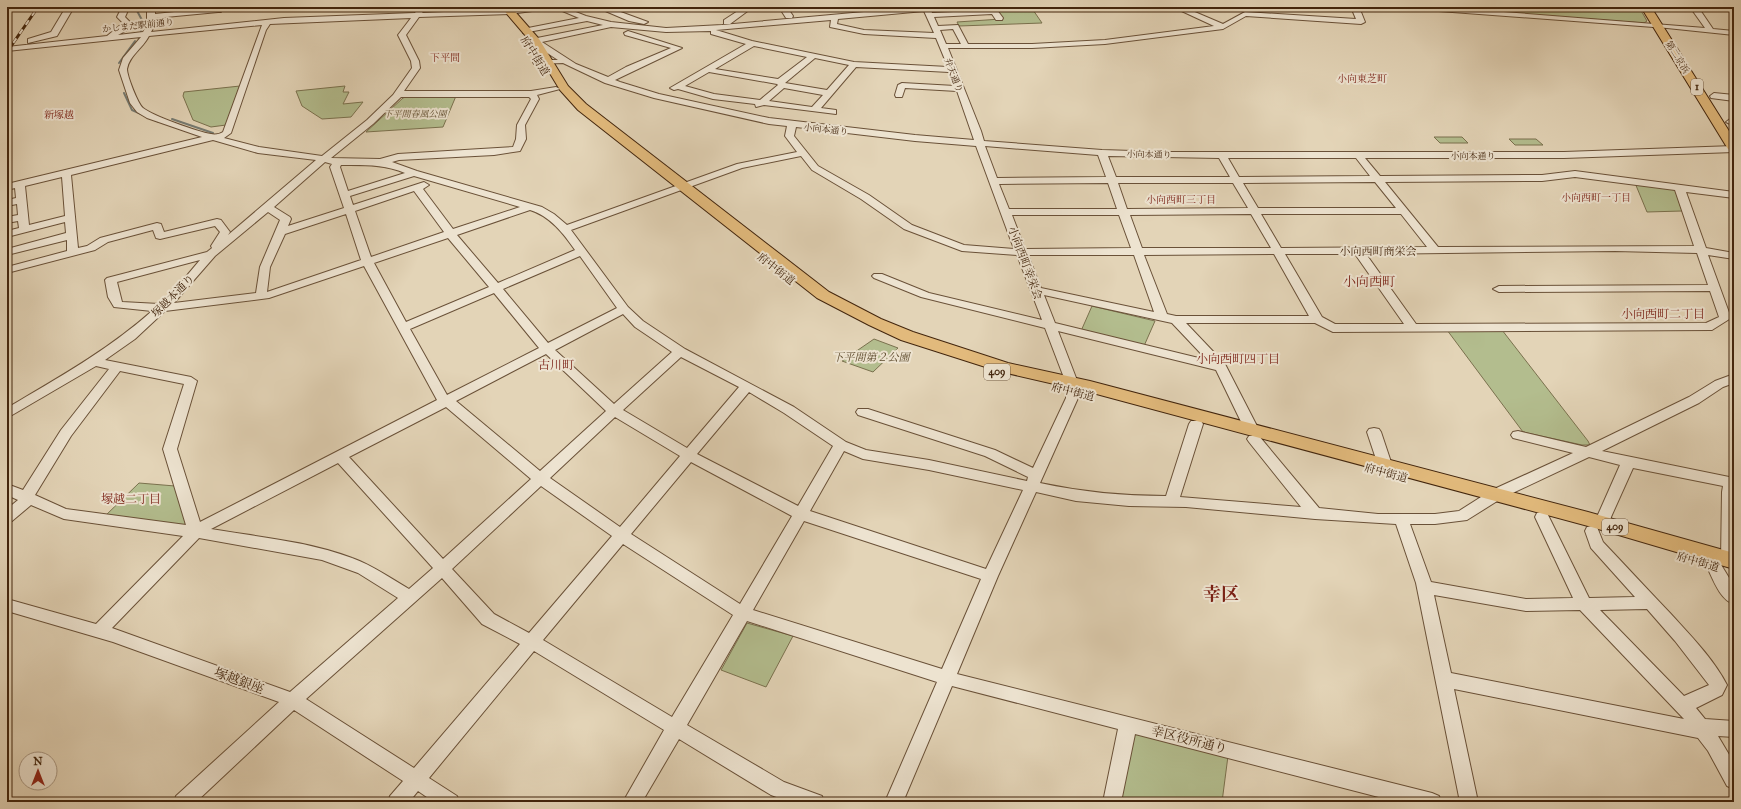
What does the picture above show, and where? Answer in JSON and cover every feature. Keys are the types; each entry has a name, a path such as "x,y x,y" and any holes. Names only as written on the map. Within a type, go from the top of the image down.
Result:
{"highway":[{"name":"第二京浜","path":"1646,7 1666,26 1733,124"},
{"name":"第二京浜","path":"1657,7 1734,149"},
{"name":"府中街道","path":"508,9 518,23 535,41 542,61 556,90 574,108 679,188"},
{"name":"府中街道","path":"518,23 520,32 542,61 582,107 679,188 812,297 838,313 900,341 943,357 1253,434 1492,498 1728,565"},
{"name":"府中街道","path":"1072,388 1196,424 1253,434 1385,465 1492,498 1542,517 1598,528"}],"street":[{"path":"19,48 25,44 54,34 70,7"},
{"path":"109,38 124,28 127,23 122,17 126,7"},
{"path":"151,7 151,25 147,34 127,58 123,70 134,103 140,110 150,116 215,138 258,150 331,160 379,162 395,165 414,173 529,206 550,216 565,229 624,310 639,324 681,352 747,386 789,410 841,445 863,454 1033,481 1076,496 1315,514 1401,519 1434,519 1462,516 1492,498 1694,400 1719,384 1734,378"},
{"path":"152,16 218,10 219,7"},
{"name":"かしまだ駅前通り","path":"7,49 267,22 420,11 546,7"},
{"path":"557,7 586,19 613,24 667,30 709,30 800,19 851,10 897,7"},
{"path":"600,7 632,19 686,25 789,16 800,19 834,19 927,7"},
{"path":"618,13 629,7"},
{"path":"727,22 749,7"},
{"path":"783,7 789,16"},
{"name":"弁天通り","path":"927,7 944,46 980,143"},
{"path":"1177,7 1223,27"},
{"path":"944,46 1032,46 1105,42 1223,27 1245,10 1361,22 1355,7"},
{"path":"1416,7 1500,10 1561,18 1734,33"},
{"path":"1694,7 1711,31"},
{"name":"塚越本通り","path":"7,414 94,362 131,336 190,281 214,252 266,209 306,173 331,160 399,94 416,68 415,60 404,42 402,35 420,11"},
{"path":"931,16 994,12 998,18 953,21"},
{"path":"526,31 586,19"},
{"path":"535,41 632,19"},
{"path":"834,19 835,21 832,25 864,32 939,36"},
{"path":"7,187 215,138 226,133 262,30 267,22"},
{"path":"608,81 629,69 678,48 624,31 613,24"},
{"path":"935,28 955,27 966,46"},
{"path":"709,30 753,44 854,64 952,70"},
{"path":"535,41 573,66"},
{"path":"657,96 709,70 753,44"},
{"path":"746,116 813,56"},
{"path":"542,61 556,61 573,66"},
{"path":"814,110 854,64"},
{"name":"小向本通り","path":"573,66 608,81 657,96 792,125 1102,153 1359,156 1564,155 1734,149"},
{"path":"709,70 828,93"},
{"path":"899,95 902,85 960,89"},
{"path":"677,86 713,96 833,112"},
{"path":"399,94 531,94 556,90"},
{"path":"379,162 398,157 494,152 517,149 521,139 521,125 535,99 531,94"},
{"path":"1714,96 1734,98"},
{"name":"小向西町商栄会","path":"792,125 789,136 815,168 865,197 908,227 962,248 1021,252 1358,251 1518,248 1701,250 1734,256"},
{"name":"小向西町幸栄会","path":"980,143 1005,212 1050,325 1072,388"},
{"path":"565,229 740,166 803,153"},
{"path":"1102,153 1162,318"},
{"path":"1222,155 1317,319"},
{"path":"1359,156 1435,250"},
{"name":"幸区役所通り","path":"331,160 335,167 367,261 442,397 540,479 620,536 742,613 946,678 1432,802"},
{"path":"66,173 73,253"},
{"path":"344,194 414,173"},
{"path":"994,181 1542,178 1575,174 1734,195"},
{"path":"281,232 441,180"},
{"path":"20,184 20,200 24,230"},
{"path":"1036,290 1176,320 1317,319 1333,328 1708,327 1729,320 1715,288 1679,187"},
{"path":"417,188 450,233 547,349 614,411 690,456 801,514 990,576"},
{"path":"7,204 20,200"},
{"path":"7,270 91,248 104,240 157,226 160,236 217,222 225,232 215,245 214,252 111,280 114,297 118,305 162,308 261,296 529,206"},
{"path":"261,296 266,267 286,219 270,209 266,209"},
{"path":"1005,212 1403,211"},
{"path":"7,220 22,217"},
{"path":"7,234 70,218"},
{"path":"7,252 72,235"},
{"path":"1358,251 1413,328"},
{"path":"404,327 581,252"},
{"path":"878,276 926,295 1221,367"},
{"path":"1499,289 1715,288"},
{"path":"99,631 196,532 206,525 624,310"},
{"path":"1176,320 1221,367 1253,434 1315,514"},
{"path":"183,802 293,700 443,568 674,356 681,352"},
{"path":"94,362 191,380 170,449 196,532"},
{"path":"7,517 27,498 66,433 117,367"},
{"path":"397,802 620,536 690,456 747,386"},
{"path":"894,802 990,576 1072,398 1072,388"},
{"path":"863,412 990,453 1033,481"},
{"path":"1171,502 1196,424"},
{"path":"1374,432 1385,465"},
{"path":"1518,435 1628,462 1732,484 1729,492 1728,565 1722,582 1734,598"},
{"path":"632,802 841,445"},
{"path":"340,456 488,619 532,642 778,789 815,802"},
{"path":"1628,462 1598,528 1596,544 1692,648 1718,685 1716,690 1691,702 1680,704"},
{"path":"7,489 64,514 196,532 322,554 348,562 409,597"},
{"path":"1542,517 1584,604 1702,729 1714,745 1734,780"},
{"path":"1401,519 1425,587 1469,802"},
{"path":"1425,587 1526,605 1650,603"},
{"name":"塚越銀座","path":"7,605 99,631 293,700 450,802"},
{"path":"1443,679 1702,729 1734,730"},
{"path":"1112,802 1128,725"}],"green space":[{"path":"992,7 1031,7 1042,23 959,26 957,22 1001,19"},
{"path":"1501,7 1639,7 1647,21 1644,23 1510,13 1502,10"},
{"path":"240,86 226,125 211,127 193,120 183,96 184,92"},
{"path":"345,86 343,92 349,92 343,104 363,102 351,117 322,119 302,106 296,91"},
{"name":"下平間春風公園","path":"408,96 456,96 443,127 366,132 403,98"},
{"path":"1434,137 1462,137 1468,143 1440,143"},
{"path":"1509,139 1536,139 1543,145 1515,145"},
{"path":"1635,183 1675,190 1682,211 1647,212"},
{"path":"1092,306 1155,321 1144,346 1081,331"},
{"path":"1447,330 1502,330 1590,445 1582,445 1523,432"},
{"name":"下平間第２公園","path":"874,339 898,348 873,372 842,361"},
{"path":"139,483 175,486 191,529 104,517"},
{"path":"747,623 793,636 766,687 721,670"},
{"path":"1132,733 1228,756 1222,802 1132,802 1118,798"}],"waterway":[{"path":"135,7 143,22 141,32"},
{"path":"119,63 135,41"},
{"path":"124,93 132,110 159,122"},
{"path":"172,119 213,133"}],"railway":[{"path":"7,52 38,7"}],"district":[{"name":"下平間","path":"445,58"},
{"name":"小向東芝町","path":"1362,79"},
{"name":"新塚越","path":"59,115"},
{"name":"小向西町一丁目","path":"1596,198"},
{"name":"小向西町三丁目","path":"1181,200"},
{"name":"小向西町","path":"1369,282"},
{"name":"小向西町二丁目","path":"1663,314"},
{"name":"小向西町四丁目","path":"1238,359"},
{"name":"古川町","path":"556,365"},
{"name":"塚越二丁目","path":"131,499"},
{"name":"幸区","path":"1221,594"}]}
